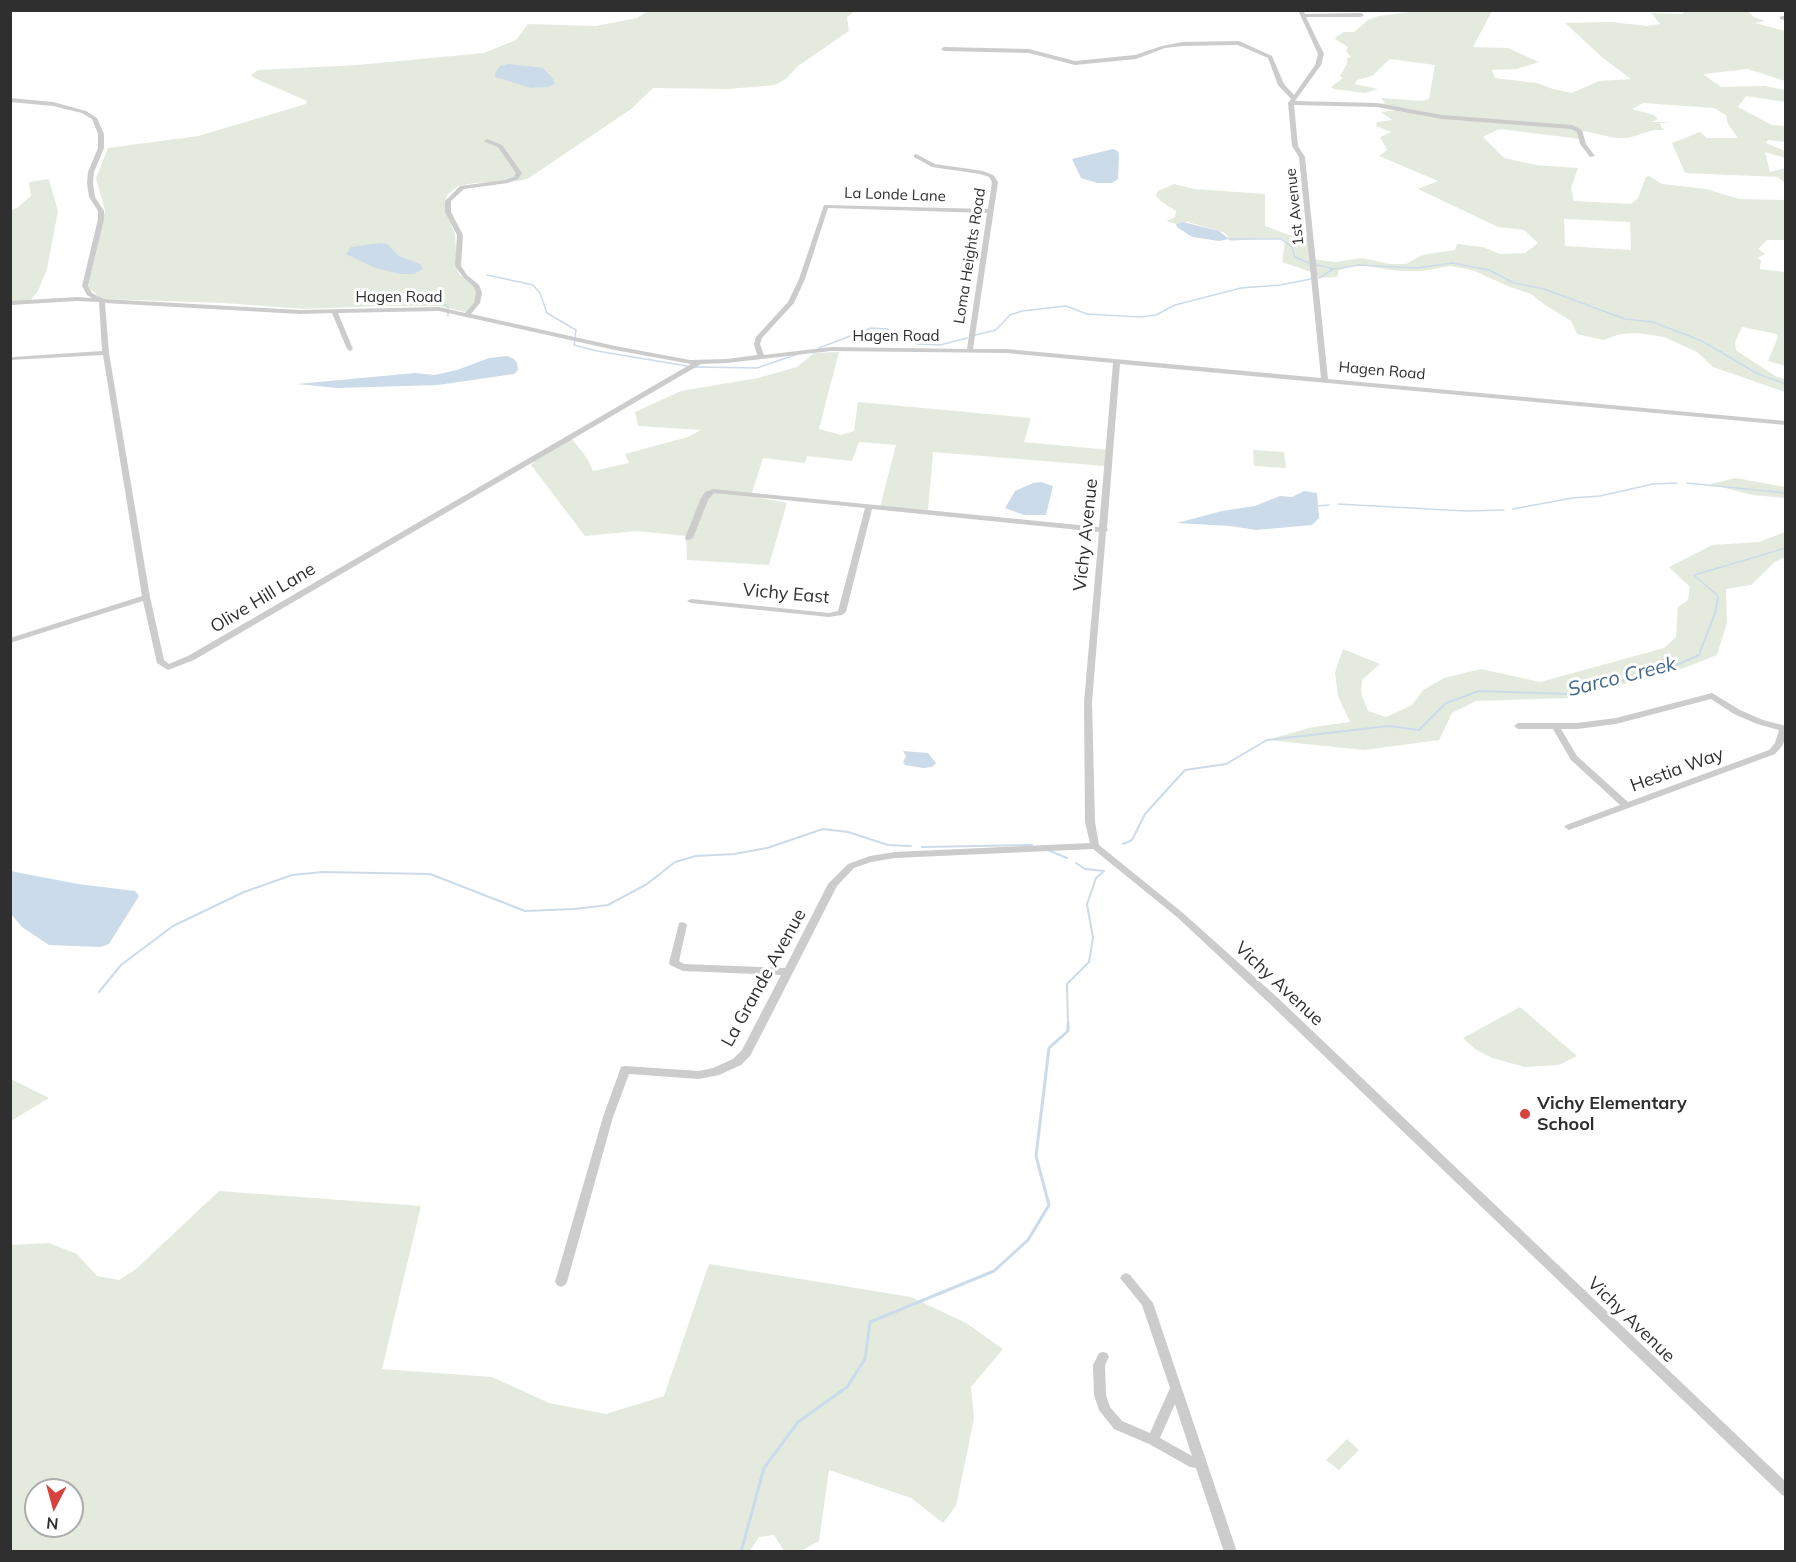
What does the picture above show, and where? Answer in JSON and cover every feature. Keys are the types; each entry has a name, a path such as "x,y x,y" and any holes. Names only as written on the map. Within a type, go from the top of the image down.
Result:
{"street":[{"path":"1292,101 1321,58 1301,13 1361,15"},
{"path":"944,49 1029,51 1075,63 1136,57 1164,47 1182,44 1239,43 1270,57 1281,85 1292,101"},
{"path":"10,100 53,104 84,112 94,118 99,128 102,144 91,172 90,183 92,197 101,211 101,219 85,286 89,294 102,300"},
{"path":"1292,101 1377,105 1442,117 1572,127 1581,132 1583,144 1593,156"},
{"name":"1st Avenue","path":"1292,101 1295,146 1302,157 1325,379"},
{"path":"467,314 477,303 479,293 477,286 458,266 460,235 448,212 448,201 462,188 506,182 516,178 519,172 500,146 487,141"},
{"name":"Loma Heights Road","path":"916,156 934,166 981,172 991,176 996,182 970,349"},
{"name":"La Londe Lane","path":"761,357 757,344 759,337 791,303 802,279 826,206 991,211"},
{"name":"Hagen Road","path":"10,303 102,300 271,310 442,309 615,348 699,362 831,349 970,349 1325,379 1785,423"},
{"name":"Olive Hill Lane","path":"102,300 106,353 146,597 160,661 168,667 174,666 699,362"},
{"path":"334,311 350,349"},
{"path":"13,359 106,353"},
{"name":"Vichy Avenue","path":"1117,361 1104,530 1098,563 1088,702 1090,822 1095,846 1180,915 1274,1001 1785,1491"},
{"path":"689,538 704,500 713,491 1104,530"},
{"name":"Vichy East","path":"691,601 829,615 839,613 847,592 869,506"},
{"path":"10,641 146,597"},
{"path":"1518,726 1556,727 1637,718 1712,696 1737,712 1785,729"},
{"path":"1556,727 1574,758 1627,806"},
{"name":"Hestia Way","path":"1569,827 1772,752 1779,744 1785,729"},
{"name":"La Grande Avenue","path":"561,1282 608,1117 626,1070 699,1075 715,1072 737,1062 746,1053 833,884 851,866 858,862 895,855 1095,846"},
{"path":"682,925 674,963 683,968 789,972"},
{"path":"1126,1278 1147,1302 1231,1551"},
{"path":"1102,1357 1099,1365 1100,1395 1105,1410 1118,1425 1153,1440 1194,1463 1200,1462"},
{"path":"1153,1440 1176,1388"}],"shaded area":[{"path":"1684,10 1747,11 1754,17 1765,21 1755,23 1785,31 1785,81 1748,69 1703,74 1721,87 1765,86 1785,90 1785,102 1746,96 1738,107 1772,125 1785,126 1785,142 1768,140 1766,143 1785,151 1785,158 1765,152 1770,172 1785,168 1785,183 1778,177 1685,173 1672,143 1700,132 1707,138 1738,138 1728,124 1726,115 1714,108 1643,103 1632,109 1654,115 1658,119 1651,122 1674,122 1660,123 1665,130 1654,130 1628,138 1615,138 1580,130 1581,139 1499,129 1483,137 1504,158 1536,165 1578,168 1571,188 1574,201 1631,204 1638,198 1646,177 1649,176 1662,184 1706,189 1739,199 1785,200 1785,240 1767,240 1758,249 1765,254 1757,258 1761,260 1760,269 1785,272 1785,366 1768,361 1778,337 1777,334 1742,327 1735,342 1736,350 1777,377 1785,379 1785,392 1713,367 1697,352 1664,337 1638,333 1620,334 1604,340 1577,334 1571,321 1531,294 1472,270 1450,266 1422,271 1399,271 1359,265 1339,270 1337,277 1319,278 1314,273 1282,262 1285,241 1281,239 1231,241 1225,233 1209,228 1187,222 1176,224 1166,221 1175,217 1176,211 1156,196 1158,191 1174,184 1194,189 1265,194 1265,226 1289,235 1311,237 1313,259 1335,262 1362,258 1390,264 1406,264 1422,255 1455,250 1457,244 1483,247 1500,254 1525,253 1538,243 1524,230 1498,227 1418,189 1438,181 1379,156 1387,150 1380,137 1391,132 1376,126 1377,122 1392,120 1381,112 1398,110 1379,104 1385,103 1381,98 1423,101 1429,99 1435,65 1390,59 1372,76 1357,80 1355,84 1378,89 1365,93 1334,89 1331,87 1343,78 1340,76 1347,64 1347,58 1351,57 1346,51 1348,47 1335,39 1344,32 1354,32 1368,20 1378,16 1419,11 1492,11 1473,47 1508,48 1539,62 1517,69 1492,70 1495,78 1537,83 1572,93 1599,81 1631,79 1603,58 1565,23 1611,22 1647,26 1660,24 1651,13 1683,14","holes":["1564,219 1630,222 1631,250 1565,246"]},
{"path":"648,11 855,11 847,17 849,31 775,85 728,89 653,88 631,109 529,178 519,181 458,186 447,195 445,203 446,212 455,234 457,270 474,285 478,296 472,307 465,312 439,306 304,309 224,303 102,299 88,287 105,211 96,178 108,148 198,136 306,104 307,101 254,78 251,75 258,70 358,65 484,53 516,40 528,24 596,26 637,18"},
{"path":"49,179 58,211 47,269 38,291 28,303 11,305 11,210 17,208 31,196 29,182"},
{"path":"839,352 819,429 841,435 854,431 858,402 1031,418 1024,442 1109,450 1105,466 933,452 928,510 880,507 896,445 859,442 852,461 807,456 805,463 763,458 751,496 787,503 769,565 687,560 686,536 637,531 585,536 531,465 546,451 572,439 587,458 593,471 629,463 625,454 688,437 701,430 638,426 635,412 681,391 758,378 797,367 814,353"},
{"path":"1253,450 1284,452 1286,468 1254,466"},
{"path":"1736,478 1785,487 1785,498 1752,495 1710,484"},
{"path":"1785,532 1785,557 1775,562 1751,585 1726,589 1727,623 1717,655 1684,668 1570,698 1476,701 1452,713 1439,740 1364,750 1267,740 1313,727 1350,722 1338,696 1335,672 1343,649 1380,664 1362,680 1361,693 1368,711 1386,717 1412,705 1423,690 1444,678 1481,669 1540,682 1664,648 1676,637 1678,607 1688,600 1690,587 1669,567 1712,545 1759,542"},
{"path":"1520,1007 1577,1056 1559,1065 1525,1067 1492,1058 1475,1049 1463,1038"},
{"path":"11,1079 49,1098 11,1121"},
{"path":"219,1191 421,1206 382,1369 492,1377 549,1403 606,1414 664,1396 709,1264 911,1297 966,1323 1003,1349 971,1387 974,1419 956,1506 943,1523 911,1498 829,1470 819,1541 801,1551 784,1551 774,1535 759,1537 749,1552 11,1551 11,1245 49,1243 77,1254 97,1276 119,1280 135,1270"},
{"path":"1347,1439 1359,1450 1339,1470 1326,1460"}],"water":[{"path":"509,64 543,68 555,84 548,87 531,88 495,77 500,66"},
{"path":"1113,149 1118,151 1119,155 1118,179 1112,183 1097,183 1081,178 1072,159"},
{"path":"1183,222 1219,231 1229,239 1219,241 1192,237 1177,227 1176,224"},
{"path":"387,244 399,256 420,264 423,269 414,274 400,274 375,268 346,254 351,247"},
{"path":"507,356 517,363 518,370 514,374 438,385 337,388 297,384 415,373 435,375 457,370 489,358"},
{"path":"1041,482 1053,486 1046,515 1024,515 1005,508 1015,491"},
{"path":"1304,491 1317,493 1319,518 1312,525 1256,530 1177,523 1222,511 1255,506 1280,496 1292,497"},
{"path":"903,751 928,753 936,763 932,767 923,768 905,765 903,762 906,756"},
{"path":"10,871 78,884 135,891 139,896 109,944 100,947 49,945 22,927 11,914"}],"waterway":[{"path":"1229,239 1281,239 1292,247 1295,257 1309,263"},
{"path":"1317,265 1334,269 1359,265 1417,268 1452,263 1489,270 1514,283 1544,289 1625,319 1653,322 1702,341 1758,374 1786,384"},
{"path":"1319,278 1333,269"},
{"path":"487,275 533,285 540,293 547,313 576,330 575,337"},
{"path":"975,335 996,330 1010,315 1022,311 1066,306 1087,314 1140,317 1156,315 1175,305 1241,288 1280,285 1311,279"},
{"path":"444,304 448,307 448,316"},
{"path":"819,348 871,328 887,329 918,344 940,345 967,338"},
{"path":"575,341 574,345 597,351 687,366"},
{"path":"695,367 757,368 795,355"},
{"path":"1513,509 1572,498 1600,496 1653,484 1677,483"},
{"path":"1687,483 1786,493"},
{"path":"1338,504 1466,511 1504,510"},
{"path":"1317,506 1329,505"},
{"name":"Sarco Creek","path":"1717,600 1718,596 1694,575 1786,548"},
{"name":"Sarco Creek","path":"1123,844 1132,840 1145,814 1185,770 1226,764 1267,740 1389,726 1419,730 1446,703 1479,691 1567,694 1668,669 1699,655 1715,613 1718,598"},
{"path":"99,992 121,965 173,926 244,892 292,875 323,872 430,874 525,911 575,909 608,905 647,884 675,862 696,856 734,854 767,848 823,829 848,832 888,845 911,846"},
{"path":"922,847 1032,845"},
{"path":"1048,850 1067,858"},
{"name":"Sarco Creek","path":"1068,1024 1067,984 1089,962 1093,938 1087,904 1096,878 1104,871 1085,869 1076,863"},
{"name":"Sarco Creek","path":"741,1552 764,1468 798,1422 847,1387 865,1359 870,1322 994,1271 1028,1240 1049,1205 1036,1156 1049,1048 1068,1031 1068,1024"}],"place":[{"name":"Vichy Elementary School","path":"1525,1114"}]}
